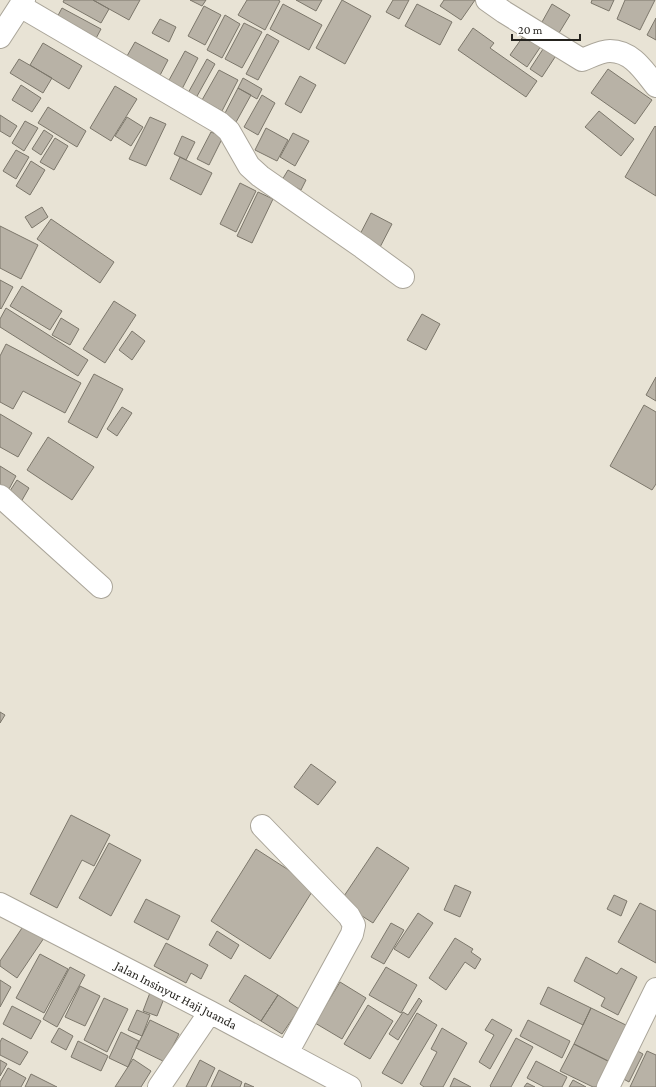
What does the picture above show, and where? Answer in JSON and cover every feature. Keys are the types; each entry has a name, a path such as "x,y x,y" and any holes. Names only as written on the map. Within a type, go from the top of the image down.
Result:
{"street":[{"path":"487,0 582,60 610,51 627,55 639,64 656,86"},
{"path":"0,37 22,3 220,123 229,131 250,166 260,176 362,246 403,277"},
{"path":"0,496 101,587"},
{"path":"262,826 349,916 354,925 352,934 287,1053"},
{"name":"Jalan Insinyur Haji Juanda","path":"0,904 210,1012 350,1087"},
{"path":"608,1087 656,989"},
{"path":"159,1087 210,1012"}],"building":[{"path":"64,0 93,0 109,9 101,23 63,2"},
{"path":"93,0 140,0 129,20"},
{"path":"190,0 206,0 202,6"},
{"path":"247,0 280,1 265,30 238,15"},
{"path":"296,0 322,0 316,11"},
{"path":"342,0 371,16 345,64 316,48"},
{"path":"393,0 409,0 399,19 386,12"},
{"path":"444,0 475,0 461,20 440,6"},
{"path":"592,0 614,0 609,11 591,3"},
{"path":"625,0 655,0 640,30 617,19"},
{"path":"283,4 322,25 309,50 270,29"},
{"path":"417,4 452,22 440,45 405,26"},
{"path":"552,4 570,15 559,33 542,22"},
{"path":"204,6 221,15 205,45 188,36"},
{"path":"62,8 101,29 93,44 54,23"},
{"path":"225,15 240,24 222,58 207,50"},
{"path":"656,18 656,40 647,35"},
{"path":"160,19 176,27 169,42 152,33"},
{"path":"244,23 262,32 242,68 225,59"},
{"path":"473,28 494,43 490,48 537,81 526,97 458,50"},
{"path":"527,31 543,43 527,67 510,55"},
{"path":"267,34 279,41 258,80 246,74"},
{"path":"135,42 168,60 157,81 123,63"},
{"path":"43,43 82,66 69,89 30,65"},
{"path":"545,46 557,54 542,77 530,69"},
{"path":"185,51 198,58 182,89 168,82"},
{"path":"19,59 52,78 43,93 10,73"},
{"path":"207,59 215,64 196,98 188,93"},
{"path":"608,69 652,100 635,124 591,93"},
{"path":"219,70 238,80 222,111 202,100"},
{"path":"300,76 316,85 301,113 285,104"},
{"path":"243,78 262,89 257,99 238,88"},
{"path":"21,85 41,98 32,112 12,100"},
{"path":"115,86 137,99 111,141 90,128"},
{"path":"238,88 251,95 235,124 223,117"},
{"path":"262,95 275,103 258,135 244,127"},
{"path":"48,107 86,131 77,147 38,123"},
{"path":"599,111 634,139 621,156 585,127"},
{"path":"0,115 17,126 10,137 0,131"},
{"path":"127,117 143,127 131,146 115,136"},
{"path":"150,117 166,124 146,166 129,159"},
{"path":"25,121 38,128 24,151 12,143"},
{"path":"655,126 656,127 656,196 625,177"},
{"path":"266,128 288,140 277,161 255,150"},
{"path":"44,130 53,136 41,155 32,149"},
{"path":"211,132 223,137 209,165 197,159"},
{"path":"293,133 309,141 295,166 280,157"},
{"path":"182,136 195,142 186,160 174,154"},
{"path":"55,138 68,146 54,170 40,162"},
{"path":"16,150 29,157 16,179 3,171"},
{"path":"180,157 212,173 201,195 170,179"},
{"path":"31,161 45,170 30,195 16,186"},
{"path":"288,170 306,180 301,190 282,180"},
{"path":"240,183 256,191 236,232 220,224"},
{"path":"258,192 273,199 252,243 237,236"},
{"path":"42,207 48,217 32,228 25,217"},
{"path":"371,213 392,224 378,251 357,240"},
{"path":"51,219 114,262 100,283 37,239"},
{"path":"0,226 38,245 21,279 0,268"},
{"path":"0,280 13,287 1,309 0,308"},
{"path":"22,286 62,311 50,330 10,306"},
{"path":"114,301 136,315 105,363 83,349"},
{"path":"6,308 88,360 78,376 0,327 0,319"},
{"path":"422,314 440,324 426,350 407,340"},
{"path":"61,318 79,329 70,345 52,335"},
{"path":"132,331 145,341 132,360 119,350"},
{"path":"6,344 81,383 65,413 23,391 13,409 0,402 0,356"},
{"path":"94,374 123,389 97,438 68,422"},
{"path":"656,377 656,401 646,395"},
{"path":"644,405 656,412 656,484 652,490 610,466"},
{"path":"122,407 132,413 117,436 107,429"},
{"path":"0,414 32,433 18,457 0,447"},
{"path":"48,437 94,467 72,500 27,470"},
{"path":"0,466 16,476 8,491 0,486"},
{"path":"17,480 29,488 21,502 8,494"},
{"path":"0,712 5,715 0,723"},
{"path":"311,764 336,782 318,805 294,787"},
{"path":"71,815 110,835 94,866 82,860 57,908 30,894"},
{"path":"109,843 141,860 111,916 79,898"},
{"path":"377,847 409,868 373,923 340,902"},
{"path":"256,849 315,887 270,959 211,921"},
{"path":"455,885 471,892 460,917 444,910"},
{"path":"614,895 627,901 621,916 607,909"},
{"path":"146,899 180,916 168,940 134,922"},
{"path":"640,903 656,911 656,963 618,942"},
{"path":"418,913 433,923 409,958 394,949"},
{"path":"26,922 46,935 17,978 0,966 0,961"},
{"path":"391,923 404,930 384,964 371,957"},
{"path":"217,931 239,945 231,959 209,945"},
{"path":"455,938 473,949 471,952 481,959 475,969 465,962 446,990 429,978"},
{"path":"166,943 208,965 201,979 191,973 186,983 154,966"},
{"path":"40,954 68,969 44,1013 16,998"},
{"path":"586,957 617,974 621,968 637,977 618,1015 601,1006 605,998 574,981"},
{"path":"70,967 85,975 57,1027 43,1019"},
{"path":"386,967 417,985 401,1013 369,995"},
{"path":"245,975 278,995 261,1021 229,1001"},
{"path":"0,980 11,987 0,1007"},
{"path":"340,982 366,998 342,1039 315,1023"},
{"path":"80,986 100,996 85,1026 65,1017"},
{"path":"548,987 591,1008 583,1025 540,1004"},
{"path":"151,990 165,996 157,1016 143,1011"},
{"path":"278,995 299,1009 282,1034 261,1021"},
{"path":"104,998 128,1009 107,1052 84,1040"},
{"path":"419,998 422,1001 398,1040 389,1034 403,1012 408,1015"},
{"path":"368,1005 393,1021 370,1059 344,1044"},
{"path":"12,1006 41,1021 31,1039 3,1024"},
{"path":"591,1008 632,1028 614,1064 574,1044"},
{"path":"137,1010 150,1015 142,1036 128,1030"},
{"path":"417,1013 437,1025 402,1084 382,1073"},
{"path":"492,1019 512,1030 490,1069 479,1062 494,1035 485,1030"},
{"path":"150,1020 179,1034 165,1062 136,1048"},
{"path":"528,1020 570,1041 562,1058 520,1036"},
{"path":"59,1028 73,1036 66,1050 51,1042"},
{"path":"442,1028 467,1043 443,1087 424,1087 420,1084 437,1052 431,1049"},
{"path":"121,1032 139,1041 128,1067 109,1058"},
{"path":"2,1038 28,1052 20,1065 0,1055 0,1042"},
{"path":"516,1038 533,1047 511,1087 491,1087 490,1086"},
{"path":"78,1041 108,1056 101,1071 71,1057"},
{"path":"574,1044 614,1064 603,1087 593,1087 560,1071"},
{"path":"632,1048 643,1054 629,1082 618,1076"},
{"path":"647,1051 656,1055 656,1087 630,1087"},
{"path":"133,1059 151,1071 141,1087 115,1087"},
{"path":"0,1060 7,1064 0,1076"},
{"path":"200,1060 215,1068 206,1087 186,1087"},
{"path":"536,1061 567,1077 562,1087 544,1087 527,1078"},
{"path":"8,1068 26,1078 21,1087 0,1087 0,1082"},
{"path":"219,1070 242,1082 240,1087 211,1087"},
{"path":"31,1074 57,1087 25,1087"},
{"path":"454,1078 471,1087 450,1087"},
{"path":"573,1080 586,1087 569,1087"},
{"path":"245,1083 254,1087 244,1087"},
{"path":"527,1083 535,1087 524,1087"}]}
